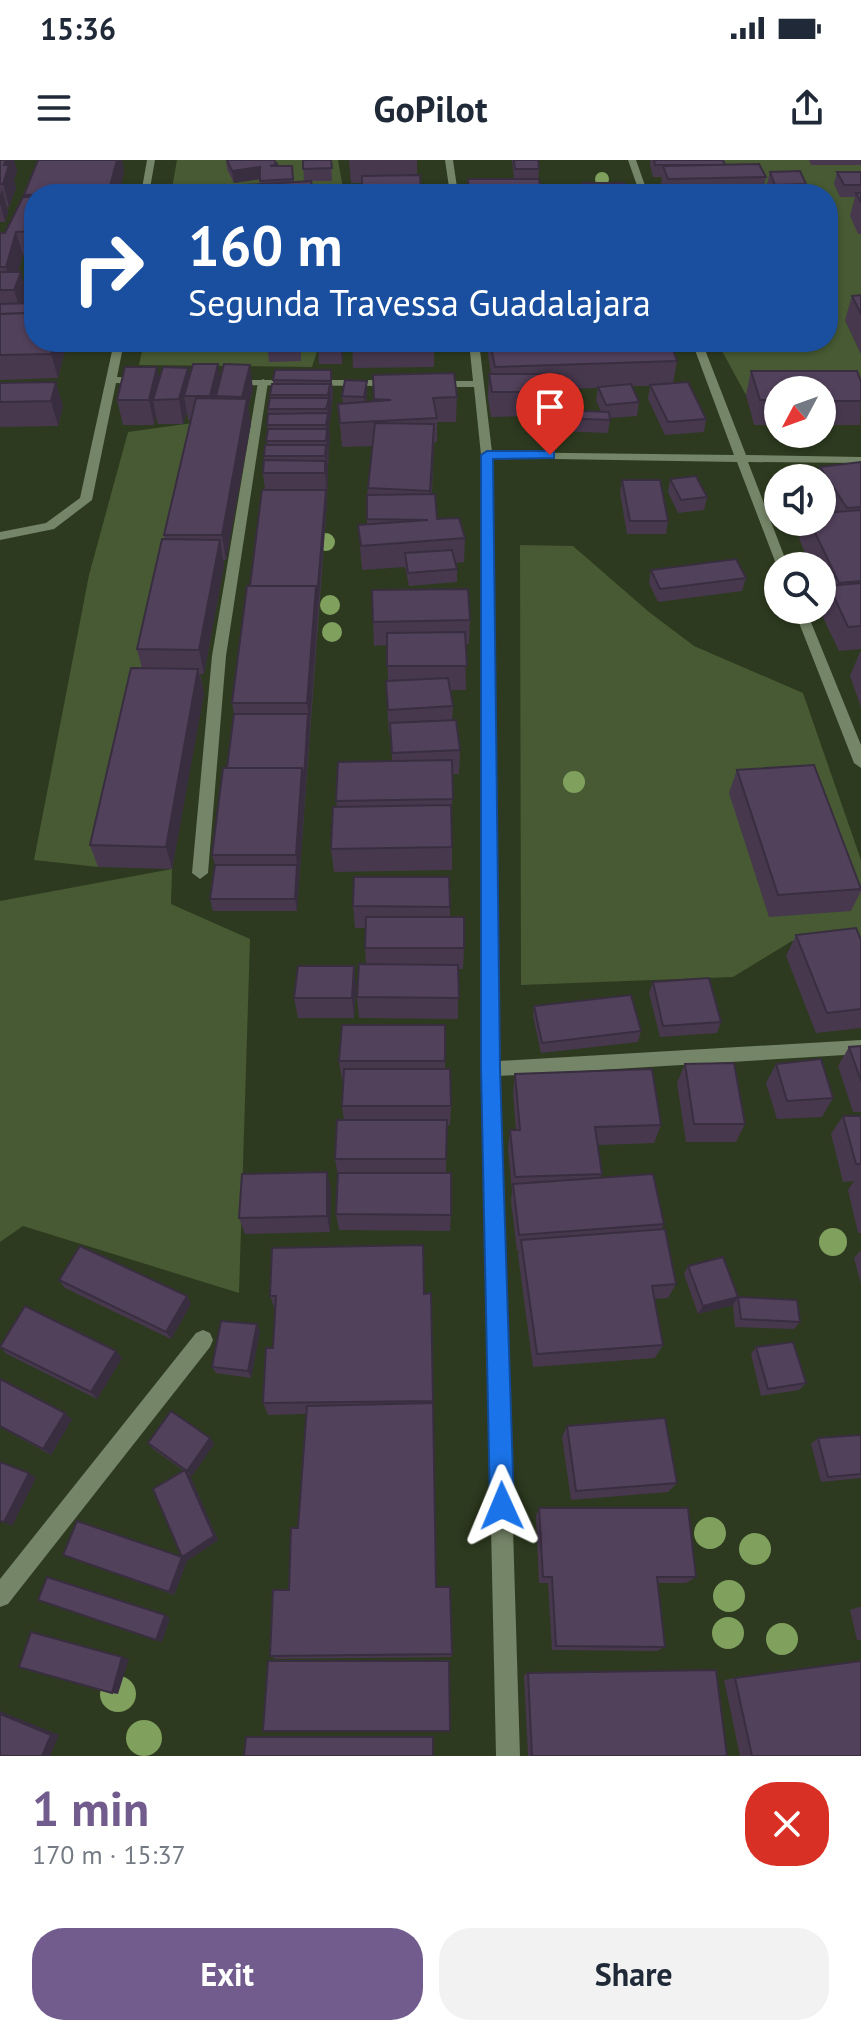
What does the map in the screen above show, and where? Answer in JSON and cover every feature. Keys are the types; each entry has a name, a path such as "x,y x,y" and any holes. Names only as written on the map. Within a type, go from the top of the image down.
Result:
{"street":[{"path":"147,184 151,160"},
{"path":"449,160 453,184"},
{"path":"632,160 640,184"},
{"path":"0,536 50,526 86,500 117,352"},
{"path":"475,352 487,455 490,1069 508,1756"},
{"path":"701,352 776,552"},
{"path":"111,380 157,381"},
{"path":"217,381 402,383"},
{"path":"200,873 219,656 263,382"},
{"path":"418,384 480,384"},
{"path":"487,455 861,460"},
{"path":"806,624 861,763"},
{"path":"490,1069 861,1047"},
{"path":"0,1596 203,1340"}],"green space":[{"path":"177,160 338,160 342,184 173,184"},
{"path":"656,160 861,160 861,318 845,320 861,354 861,393 836,392 836,376 764,376 764,395 746,395 722,352 838,352 838,184 669,184"},
{"path":"142,352 317,352 312,367 139,365"},
{"path":"200,422 98,867 34,860 89,575 128,432"},
{"path":"520,545 573,546 649,612 694,646 803,693 861,860 861,937 792,941 733,977 521,985"},
{"path":"172,869 171,904 250,939 239,1293 23,1226 0,1242 0,901"}],"building":[{"path":"0,160 6,160 4,165 9,165 3,184 0,184"},
{"path":"38,160 117,160 111,184 28,184"},
{"path":"227,160 274,160 277,164 270,166 292,166 293,179 260,181 260,167 232,171"},
{"path":"303,160 331,160 332,168 303,169"},
{"path":"514,160 538,160 539,169 515,169"},
{"path":"654,160 723,160 725,165 655,165"},
{"path":"759,164 766,177 668,179 663,166"},
{"path":"800,171 806,184 775,184 770,172"},
{"path":"837,172 861,172 861,185 844,185"},
{"path":"420,175 420,184 362,184 362,176"},
{"path":"468,179 539,179 540,184 468,184"},
{"path":"311,181 312,184 262,184"},
{"path":"582,183 624,184 582,184"},
{"path":"24,197 24,232 16,232 6,267 0,267 0,233 5,233"},
{"path":"0,272 21,272 14,290 0,290"},
{"path":"861,295 861,314 852,296"},
{"path":"24,303 24,313 0,314 0,304"},
{"path":"24,313 24,352 51,354 0,355 0,314"},
{"path":"492,352 674,352 677,361 495,367"},
{"path":"193,364 218,364 210,396 184,396"},
{"path":"224,364 250,365 242,397 216,396"},
{"path":"125,367 157,367 149,400 117,400"},
{"path":"163,367 188,368 179,399 153,400"},
{"path":"275,370 331,370 331,381 273,380"},
{"path":"751,371 857,371 861,382 861,401 836,401 836,376 764,376 764,400 760,400"},
{"path":"454,373 457,397 433,398 437,418 340,423 338,404 391,400 374,399 373,375"},
{"path":"489,374 559,374 562,392 492,392"},
{"path":"345,380 367,381 364,397 342,396"},
{"path":"56,382 51,401 0,402 0,383"},
{"path":"688,382 706,419 668,422 650,385"},
{"path":"272,384 330,384 328,395 270,395"},
{"path":"631,384 639,402 606,405 598,387"},
{"path":"196,398 247,399 222,535 164,535"},
{"path":"270,398 329,398 326,409 268,409"},
{"path":"533,409 609,412 610,420 533,417"},
{"path":"328,413 326,425 267,425 268,414"},
{"path":"375,423 434,424 430,491 368,488"},
{"path":"268,429 327,429 326,441 266,441"},
{"path":"265,445 326,445 325,456 264,456"},
{"path":"264,460 325,461 325,473 263,473"},
{"path":"861,462 861,507 847,508 836,491 836,465"},
{"path":"696,476 707,497 681,500 670,479"},
{"path":"622,480 660,480 668,521 630,521"},
{"path":"262,490 326,490 317,597 316,586 250,586"},
{"path":"435,494 437,519 459,518 465,538 361,546 358,525 428,520 367,519 367,495"},
{"path":"861,510 861,581 839,583 836,552 824,552 817,536 836,536 836,512"},
{"path":"162,539 220,540 199,650 137,649"},
{"path":"452,550 457,569 408,573 405,553"},
{"path":"736,559 746,578 660,589 651,570"},
{"path":"861,583 861,626 848,627 836,601 836,585"},
{"path":"247,586 316,586 307,703 232,703"},
{"path":"468,589 470,620 373,622 372,590"},
{"path":"465,632 467,666 387,666 387,633"},
{"path":"131,668 198,669 166,847 90,845"},
{"path":"448,678 453,706 388,710 386,681"},
{"path":"234,714 308,714 304,778 302,768 227,768"},
{"path":"456,720 460,750 392,753 390,723"},
{"path":"452,760 453,799 336,801 338,762"},
{"path":"814,765 861,889 778,895 737,770"},
{"path":"223,768 302,768 296,855 212,855"},
{"path":"451,805 452,847 331,849 333,807"},
{"path":"215,865 297,865 295,899 210,899"},
{"path":"354,877 449,877 450,907 353,906"},
{"path":"366,917 464,917 464,948 365,948"},
{"path":"856,928 861,940 861,1009 827,1013 796,935"},
{"path":"359,964 458,965 459,998 357,997"},
{"path":"298,966 354,966 352,998 294,998"},
{"path":"709,978 721,1022 663,1026 653,982"},
{"path":"631,995 641,1031 542,1043 534,1006"},
{"path":"342,1025 445,1025 445,1061 339,1061"},
{"path":"861,1046 861,1081 849,1047"},
{"path":"821,1059 833,1098 787,1101 776,1064"},
{"path":"734,1063 745,1124 694,1124 685,1064"},
{"path":"344,1069 450,1069 451,1106 342,1106"},
{"path":"652,1069 661,1125 595,1127 602,1174 515,1177 510,1130 520,1130 515,1074"},
{"path":"843,1116 861,1116 861,1164 856,1164"},
{"path":"337,1120 447,1120 446,1159 335,1159"},
{"path":"327,1172 327,1216 239,1218 242,1174"},
{"path":"338,1173 451,1173 451,1215 336,1214"},
{"path":"653,1174 664,1224 519,1235 513,1184"},
{"path":"665,1229 676,1284 652,1286 663,1345 537,1354 521,1240"},
{"path":"423,1245 424,1294 431,1293 433,1401 263,1403 266,1348 273,1348 276,1296 270,1296 272,1248"},
{"path":"80,1246 187,1296 166,1332 59,1280"},
{"path":"723,1257 738,1297 703,1306 688,1266"},
{"path":"738,1297 797,1300 800,1322 741,1319"},
{"path":"25,1306 116,1351 91,1392 0,1347"},
{"path":"221,1321 257,1324 248,1371 212,1367"},
{"path":"793,1342 806,1383 768,1389 756,1347"},
{"path":"0,1379 65,1413 43,1449 0,1426"},
{"path":"433,1403 436,1587 450,1587 452,1654 270,1656 273,1590 289,1590 291,1528 298,1528 307,1406"},
{"path":"171,1411 210,1438 187,1471 148,1443"},
{"path":"665,1418 677,1483 576,1491 567,1426"},
{"path":"861,1435 861,1474 828,1477 818,1438"},
{"path":"0,1462 29,1473 4,1522 0,1521"},
{"path":"185,1470 214,1536 182,1557 153,1489"},
{"path":"539,1508 688,1508 696,1577 657,1577 665,1647 556,1646 552,1577 543,1577"},
{"path":"77,1521 182,1557 169,1592 63,1555"},
{"path":"47,1577 165,1615 156,1640 38,1600"},
{"path":"31,1632 122,1657 112,1693 19,1667"},
{"path":"268,1661 449,1661 450,1731 263,1731"},
{"path":"861,1661 861,1756 752,1756 735,1678"},
{"path":"716,1670 727,1756 532,1756 528,1673"},
{"path":"0,1714 51,1735 42,1756 0,1756"},
{"path":"246,1737 433,1737 433,1756 244,1756"}],"route":[{"path":"502,1506 490,1069 487,455 550,455"}]}
